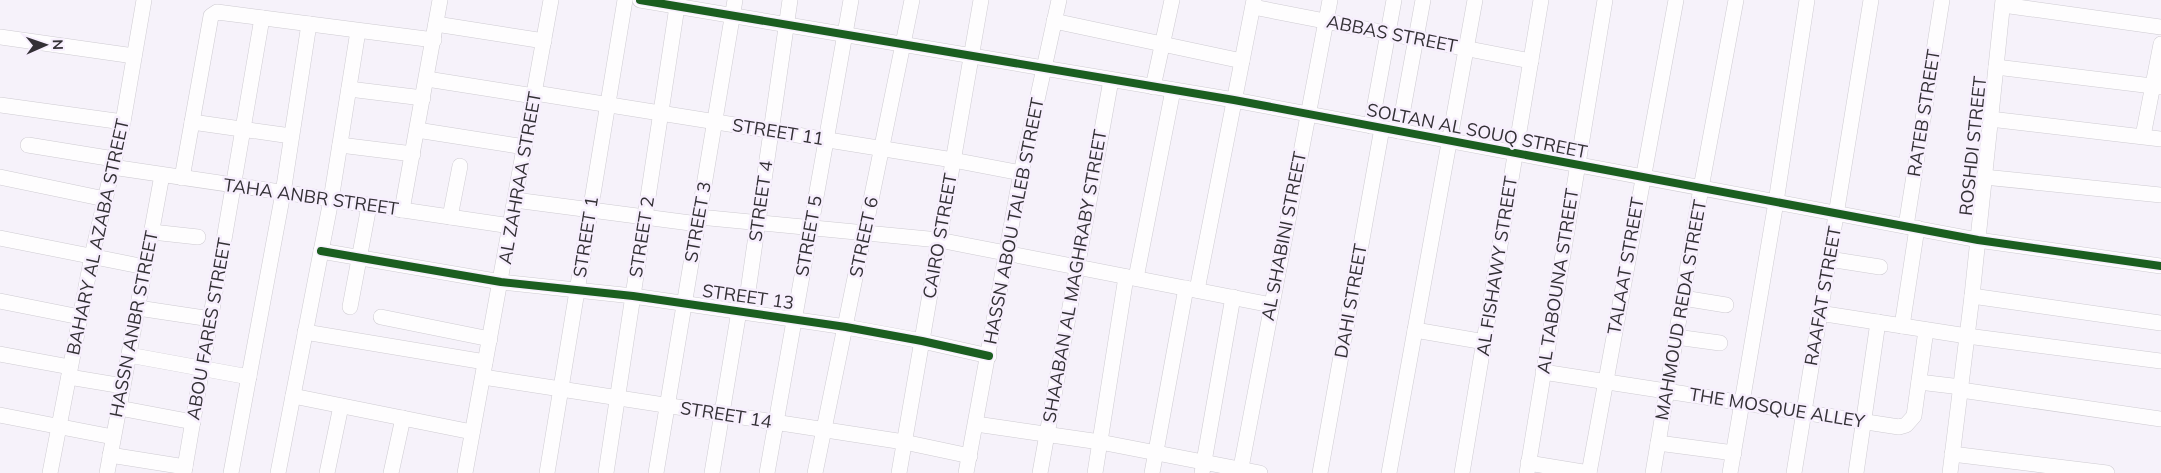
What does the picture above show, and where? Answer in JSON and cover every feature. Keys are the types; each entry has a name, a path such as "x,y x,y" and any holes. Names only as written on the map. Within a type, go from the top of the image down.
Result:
{"street":[{"name":"BAHARY AL AZABA STREET","path":"50,473 92,256 122,122 144,0"},
{"path":"402,210 440,0"},
{"name":"AL ZAHRAA STREET","path":"464,473 501,282 551,0"},
{"name":"STREET 1","path":"546,473 625,0"},
{"name":"SOLTAN AL SOUQ STREET","path":"640,0 677,3 733,16 1234,100 1978,240 2161,266"},
{"name":"STREET 3","path":"656,473 735,0"},
{"name":"STREET 4","path":"712,473 758,222 790,0"},
{"name":"STREET 5","path":"768,473 851,0"},
{"name":"STREET 6","path":"815,473 912,0"},
{"name":"CAIRO STREET","path":"899,473 981,0"},
{"name":"HASSN ABOU TALEB STREET","path":"966,473 1008,253 1021,173 1059,0"},
{"path":"1153,87 1172,0"},
{"name":"AL SHABINI STREET","path":"1240,471 1330,0"},
{"name":"DAHI STREET","path":"1320,473 1377,127 1388,33 1394,0"},
{"path":"1399,131 1423,0"},
{"path":"1389,473 1475,0"},
{"name":"AL FISHAWY STREET","path":"1462,473 1541,0"},
{"name":"AL TABOUNA STREET","path":"1527,468 1605,0"},
{"name":"TALAAT STREET","path":"1589,473 1676,0"},
{"name":"MAHMOUD REDA STREET","path":"1653,473 1701,188 1736,0"},
{"path":"1730,473 1776,202 1807,0"},
{"name":"RAAFAT STREET","path":"1794,473 1871,0"},
{"name":"RATEB STREET","path":"1902,326 1911,227 1942,0"},
{"name":"STREET 2","path":"606,473 677,3"},
{"path":"1152,473 1155,451 1254,3"},
{"name":"ABBAS STREET","path":"1254,3 1325,21 1532,61"},
{"path":"2003,3 2161,27"},
{"name":"ROSHDI STREET","path":"1950,473 1972,296 2003,3"},
{"path":"182,178 211,16 217,12 434,40"},
{"name":"ABOU FARES STREET","path":"185,470 262,18"},
{"path":"1054,21 1242,61"},
{"path":"231,473 283,193 309,24"},
{"path":"436,24 544,41"},
{"path":"282,472 293,396 331,200 358,31"},
{"path":"0,37 134,56"},
{"path":"2143,136 2157,86 2161,44"},
{"path":"1996,67 2157,86"},
{"name":"STREET 11","path":"427,79 715,122 953,160 1021,173"},
{"name":"SHAABAN AL MAGHRABY STREET","path":"1040,473 1111,80"},
{"path":"349,89 423,98"},
{"path":"1095,473 1131,278 1173,90"},
{"path":"0,105 122,122"},
{"path":"1990,119 2161,138"},
{"path":"192,122 292,136"},
{"path":"417,130 525,147"},
{"name":"TAHA ANBR STREET","path":"28,145 162,175 511,226"},
{"path":"340,145 413,154"},
{"path":"450,218 460,166"},
{"name":"HASSN ANBR STREET","path":"106,473 162,175"},
{"path":"0,177 105,199"},
{"path":"1984,177 2161,195"},
{"path":"515,200 645,217 758,222 939,240 1271,305"},
{"path":"350,307 369,206"},
{"path":"152,232 198,237"},
{"path":"0,238 145,267"},
{"name":"STREET 13","path":"321,250 501,282 633,296 846,327 989,356"},
{"path":"1829,259 1880,267"},
{"path":"1972,296 2161,323"},
{"path":"1203,467 1233,297"},
{"path":"1683,298 1726,305"},
{"path":"0,301 80,317"},
{"path":"138,308 211,319"},
{"path":"1819,313 1967,336 2161,361"},
{"path":"381,317 490,340"},
{"path":"1856,473 1878,322"},
{"path":"1415,330 1485,342"},
{"name":"THE MOSQUE ALLEY","path":"1543,372 1899,427 1906,425 1914,416 1926,330"},
{"path":"305,332 486,362"},
{"path":"1676,337 1720,344"},
{"path":"0,354 123,386"},
{"path":"129,355 249,377"},
{"name":"STREET 14","path":"483,378 904,442 970,456"},
{"path":"1919,382 2161,419"},
{"path":"293,396 472,432"},
{"path":"327,473 341,406"},
{"path":"118,408 193,422"},
{"path":"0,415 113,437"},
{"path":"391,473 403,418"},
{"path":"976,424 1047,433 1155,451 1203,467 1260,473"},
{"path":"1658,442 1734,453"},
{"path":"1952,454 2107,473"},
{"path":"110,455 185,470"},
{"path":"1527,468 1589,473"}],"cycle path":[{"path":"640,0 1234,100 1978,240 2161,266"},
{"path":"321,251 501,282 633,296 846,327 989,356"}]}
